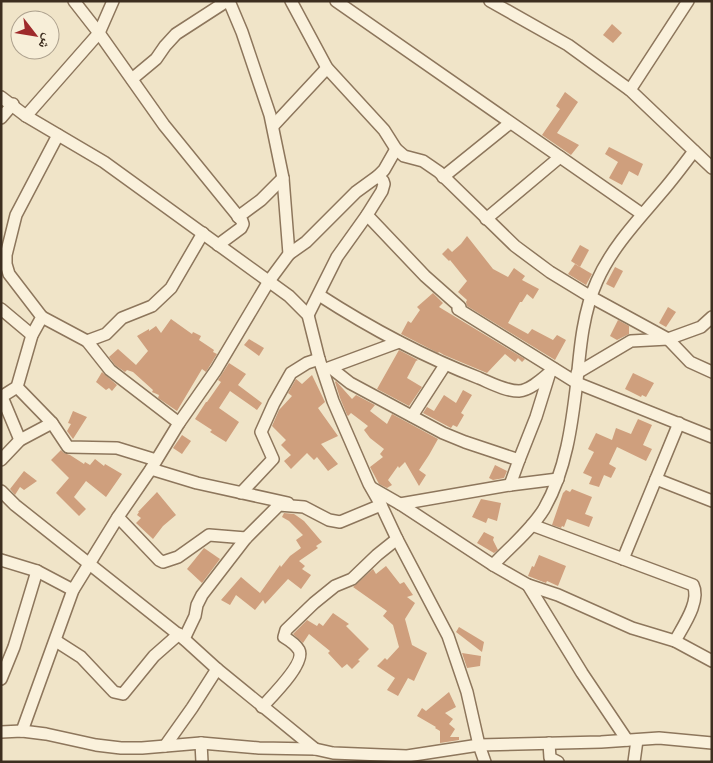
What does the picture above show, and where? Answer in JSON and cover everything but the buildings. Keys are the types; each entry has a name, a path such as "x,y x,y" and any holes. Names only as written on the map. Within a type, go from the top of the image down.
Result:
{"street":[{"path":"74,1 164,125 242,221 241,228 218,245"},
{"path":"26,116 99,33 113,1"},
{"path":"132,79 156,59 176,34 228,1 242,32 270,115 283,178 289,254"},
{"path":"336,1 642,214"},
{"path":"490,1 568,46 630,90 712,168"},
{"path":"630,90 688,1"},
{"path":"294,2 327,68 384,130 396,149 404,156 423,161 443,177 515,246 550,272 668,339 690,362 712,372"},
{"path":"272,126 327,68"},
{"path":"1,97 13,104 26,116 104,162 269,281 289,296 308,315 325,366 333,400 371,488 448,636 467,692 479,745 486,762"},
{"path":"1,118 13,104"},
{"path":"443,177 510,123"},
{"path":"58,135 16,215 6,255 9,274 42,317 87,341 110,370 179,423"},
{"path":"22,731 73,590 179,423 216,370 269,281 289,254 306,242 356,192 384,170 396,149"},
{"path":"493,565 532,525 544,509 558,478 566,452 581,339 591,297 597,281 625,234 694,151"},
{"path":"486,220 560,157"},
{"path":"308,315 319,295 328,272 367,215 384,184 378,176"},
{"path":"238,218 261,200 283,178"},
{"path":"367,215 425,276 460,307 458,309 552,370 577,378 712,437"},
{"path":"87,341 106,334 122,318 152,306 171,288 202,234"},
{"path":"319,295 360,321 446,366 502,388 519,391 526,389 552,370"},
{"path":"1,309 32,334"},
{"path":"20,440 2,397 17,387 32,334 42,317"},
{"path":"577,378 630,341 668,339 701,327 712,317"},
{"path":"325,366 399,342"},
{"path":"241,493 273,459 261,432 274,403 291,373 307,363 325,366 350,382 443,433 519,460"},
{"path":"412,416 446,366"},
{"path":"510,485 552,370"},
{"path":"17,387 52,423 68,447 117,448 198,483 304,506 329,520 340,522 381,504"},
{"path":"1,460 20,440 52,423"},
{"path":"623,559 679,423"},
{"path":"400,504 558,478"},
{"path":"656,479 712,501"},
{"path":"371,488 400,504 493,565 528,585 558,595 632,628 675,641 712,661"},
{"path":"1,491 15,505 181,636 217,669 314,749"},
{"path":"56,641 81,657 114,692 123,694 154,656 181,636 195,616 197,605 202,595 246,538 279,505 304,506"},
{"path":"118,517 163,562 178,557 209,535 246,538"},
{"path":"532,525 693,585 696,591 695,600 675,641"},
{"path":"262,707 297,667 299,650 284,637 286,630 314,603 335,586 352,578 397,540"},
{"path":"1,560 36,571 73,590"},
{"path":"1,679 36,571"},
{"path":"528,585 582,673 632,740 634,762"},
{"path":"165,746 217,669"},
{"path":"1,732 22,731 46,734 96,745 121,748 201,743 259,748 314,749 336,757 407,759 479,745 659,738 712,743"},
{"path":"201,743 202,762"},
{"path":"550,743 549,756 558,762"}]}
